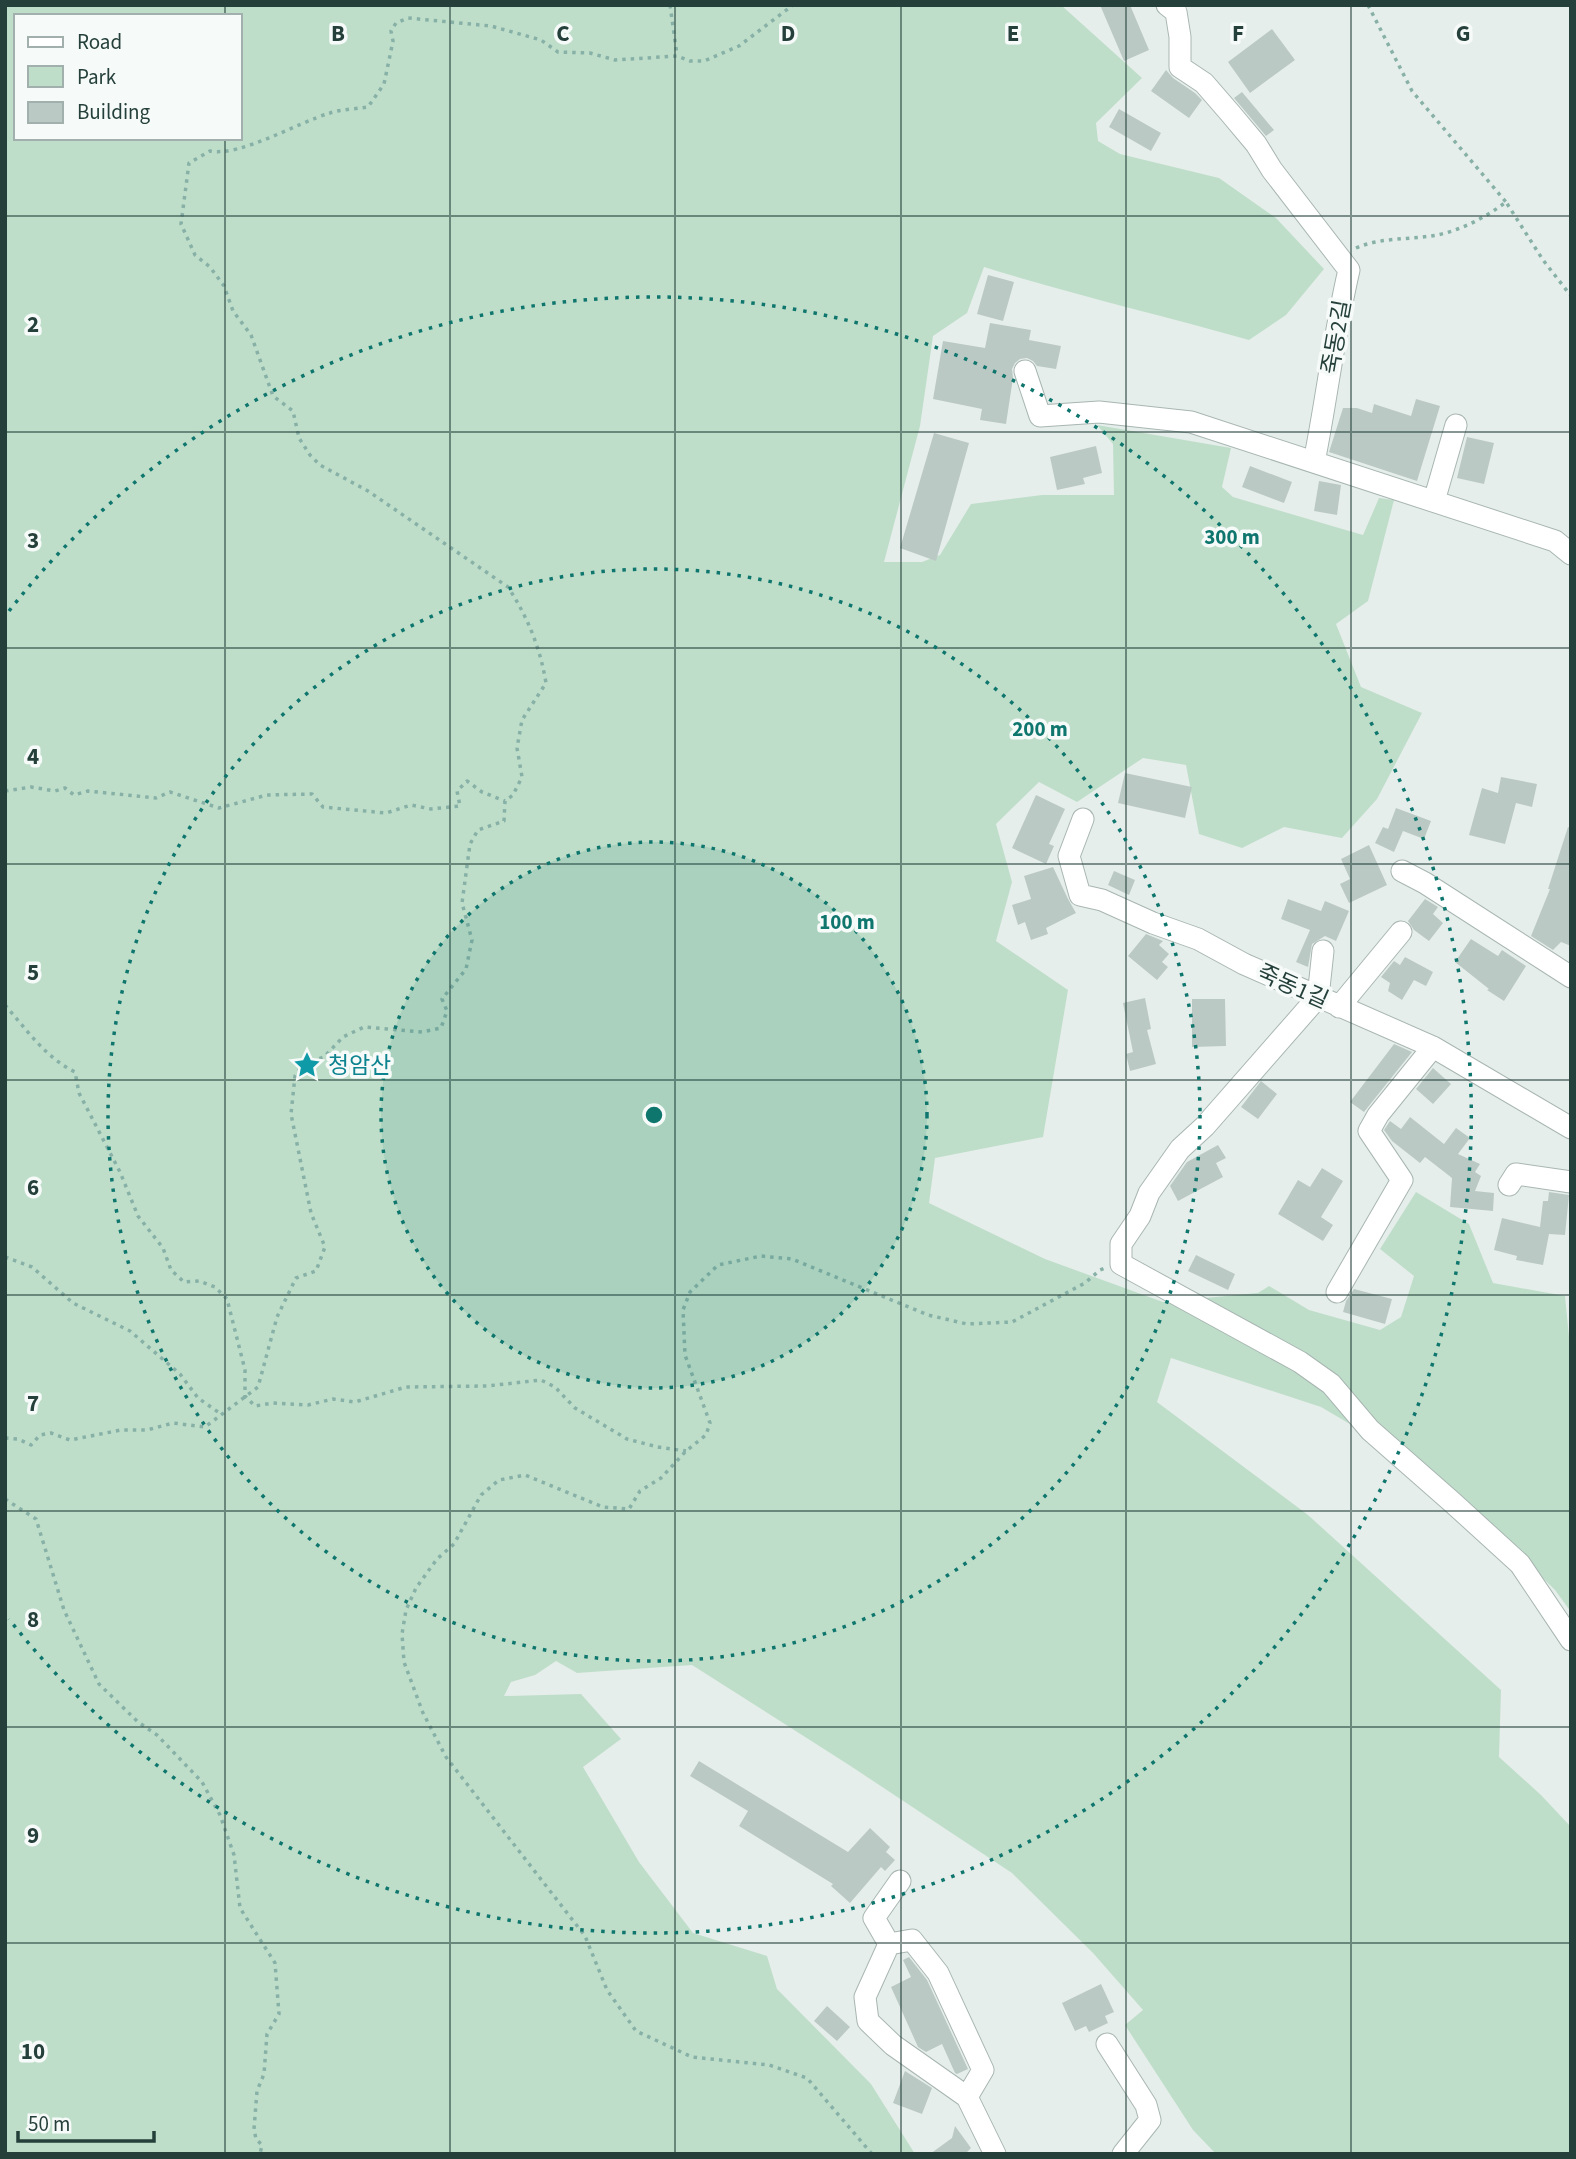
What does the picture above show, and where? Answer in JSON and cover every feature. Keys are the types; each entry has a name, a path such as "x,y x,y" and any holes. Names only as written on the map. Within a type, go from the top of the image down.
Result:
{"street":[{"name":"죽동2길","path":"1167,5 1176,12 1180,37 1180,67 1204,83 1256,144 1272,170 1349,270 1338,317 1314,462"},
{"path":"1025,371 1040,416 1099,412 1191,422 1555,541 1571,555"},
{"path":"1434,502 1456,425"},
{"name":"죽동1길","path":"1083,819 1069,856 1080,895 1198,939 1244,964 1433,1047 1571,1128"},
{"path":"1402,871 1571,977"},
{"path":"1339,1007 1401,932"},
{"path":"1323,951 1318,997 1205,1126 1180,1149 1149,1193 1140,1216 1121,1244 1121,1264 1300,1362 1331,1384 1370,1430 1520,1564 1571,1640"},
{"path":"1337,1292 1402,1180 1369,1131 1378,1115 1433,1047"},
{"path":"1509,1185 1516,1174 1571,1182"},
{"path":"889,1944 874,1918 900,1881"},
{"path":"889,1944 912,1940 938,1973 983,2070 967,2097"},
{"path":"889,1944 865,1997 868,2021 893,2045 967,2097 995,2154"},
{"path":"1107,2044 1146,2105 1150,2120 1123,2154"}],"path":[{"path":"670,5 677,56"},
{"path":"505,801 513,795 522,777 517,748 522,720 546,683 541,655 522,608 508,587 368,491 320,465 310,455 299,438 293,411 273,396 251,335 233,311 224,286 210,267 195,255 181,224 189,163 210,151 218,153 250,144 331,112 368,107 384,84 393,41 391,32 396,23 408,18 491,26 541,40 558,52 590,52 615,60 677,56 690,61 704,61 739,46 793,5"},
{"path":"1368,5 1412,91 1506,202 1543,260 1571,296"},
{"path":"1338,256 1369,242 1439,234 1486,217 1506,202"},
{"path":"5,791 31,787 55,791 65,788 74,795 88,791 156,797 170,792 219,808 267,794 312,794 323,807 386,813 411,805 431,809 460,806 457,791 467,781 482,792 505,801"},
{"path":"5,1438 18,1439 31,1445 40,1436 51,1433 70,1440 121,1430 147,1430 173,1423 205,1427 258,1387 277,1317 296,1278 317,1271 325,1247 311,1213 291,1114 295,1076 303,1064 324,1056 343,1037 364,1027 422,1032 441,1028 447,1012 442,999 466,969 472,940 462,903 470,844 478,830 504,821 505,801"},
{"path":"5,1005 61,1065 75,1072 79,1093 120,1172 138,1216 163,1248 171,1270 184,1282 199,1281 215,1287 227,1299 245,1370 245,1396 255,1406 273,1403 308,1405 333,1399 355,1402 406,1387 487,1386 541,1380 555,1387 575,1408 627,1439 686,1451"},
{"path":"872,2154 807,2078 769,2065 692,2057 636,2031 607,1990 585,1936 446,1757 423,1713 404,1662 402,1634 406,1611 415,1588 437,1559 454,1544 481,1495 499,1480 525,1475 603,1507 629,1509 640,1491 661,1478 706,1434 710,1423 685,1355 682,1310 690,1292 718,1265 761,1256 792,1259 928,1315 967,1324 1012,1322 1085,1283 1100,1270"},
{"path":"5,1257 32,1267 74,1303 130,1331 180,1374 198,1398 221,1414"},
{"path":"5,1499 36,1519 65,1610 99,1684 138,1722 157,1735 202,1782 219,1815 234,1855 240,1908 275,1963 279,2014 267,2034 264,2074 257,2091 254,2129 256,2139 262,2145 260,2154"}],"green space":[{"path":"5,5 1061,5 1142,78 1096,123 1098,141 1120,154 1219,178 1276,218 1324,269 1286,315 1249,340 984,267 967,313 933,336 920,426 884,562 922,562 940,555 971,504 1042,495 1114,495 1113,444 1097,425 1231,448 1222,487 1233,497 1363,535 1379,498 1394,500 1368,601 1336,624 1361,687 1422,713 1377,799 1342,838 1284,827 1242,848 1199,834 1186,765 1143,758 1077,802 1039,782 996,824 1012,882 996,941 1068,990 1043,1137 935,1158 929,1203 1045,1259 1163,1302 1258,1293 1269,1286 1309,1310 1380,1330 1401,1317 1414,1276 1380,1249 1416,1192 1469,1224 1493,1283 1565,1296 1571,1357 1571,1612 1555,1590 1464,1500 1406,1457 1321,1407 1171,1358 1157,1402 1308,1515 1501,1690 1499,1757 1571,1827 1571,2154 1216,2154 1193,2130 1125,2025 1143,2010 1093,1953 1012,1873 692,1665 577,1673 556,1661 535,1675 511,1682 504,1696 581,1694 621,1739 583,1767 639,1862 693,1933 767,1956 777,1989 871,2084 915,2154 5,2154"}],"building":[{"path":"1100,5 1130,5 1149,50 1124,61"},
{"path":"1272,29 1295,60 1250,93 1228,62"},
{"path":"1166,70 1202,100 1189,118 1151,91"},
{"path":"1242,92 1274,130 1266,136 1234,98"},
{"path":"1119,109 1161,133 1151,151 1109,127"},
{"path":"988,275 1014,282 1003,321 977,314"},
{"path":"990,323 1031,330 1029,340 1061,346 1056,369 1037,366 1027,358 1015,363 1006,424 980,420 982,409 933,399 943,341 985,348"},
{"path":"1416,399 1440,406 1417,481 1329,452 1343,408 1357,408 1372,413 1374,404 1411,416"},
{"path":"934,433 969,443 936,561 900,548"},
{"path":"1467,437 1494,443 1484,484 1457,478"},
{"path":"1096,446 1102,473 1083,478 1085,484 1057,490 1050,457"},
{"path":"1250,466 1292,482 1284,503 1242,487"},
{"path":"1319,481 1341,485 1337,515 1314,511"},
{"path":"1125,773 1192,787 1185,818 1118,803"},
{"path":"1501,777 1537,784 1532,807 1516,803 1505,844 1469,835 1482,788 1498,793"},
{"path":"1036,795 1065,809 1049,844 1054,846 1046,864 1012,848"},
{"path":"1396,808 1431,821 1424,839 1403,831 1394,852 1375,843 1383,827 1388,829"},
{"path":"1568,827 1571,828 1571,946 1561,942 1553,950 1531,936 1550,889"},
{"path":"1369,845 1387,885 1349,903 1340,884 1350,879 1341,859"},
{"path":"1053,867 1076,913 1046,928 1048,934 1031,940 1025,922 1018,925 1012,905 1031,899 1024,876"},
{"path":"1114,871 1135,880 1129,895 1108,885"},
{"path":"1288,899 1321,911 1325,901 1349,911 1336,941 1325,936 1312,944 1308,967 1296,962 1310,930 1281,919"},
{"path":"1425,899 1438,907 1433,914 1443,923 1429,941 1414,930 1408,921"},
{"path":"1146,934 1163,941 1159,945 1169,954 1162,962 1168,967 1157,980 1128,956"},
{"path":"1471,939 1498,956 1502,950 1526,966 1504,1001 1455,962"},
{"path":"1405,957 1433,972 1426,986 1414,980 1402,1000 1388,991 1390,983 1381,977 1394,961 1400,965"},
{"path":"1145,998 1151,1029 1147,1030 1156,1064 1130,1071 1126,1054 1133,1052 1123,1003"},
{"path":"1192,999 1225,999 1226,1046 1192,1047"},
{"path":"1394,1044 1412,1052 1364,1112 1350,1102"},
{"path":"1433,1068 1451,1084 1433,1104 1416,1089"},
{"path":"1261,1081 1277,1094 1258,1119 1241,1107"},
{"path":"1410,1117 1444,1144 1456,1128 1470,1138 1458,1154 1480,1164 1475,1172 1481,1176 1475,1191 1494,1193 1493,1211 1450,1207 1452,1178 1425,1157 1420,1163 1392,1141 1384,1130 1390,1121 1401,1129"},
{"path":"1218,1145 1226,1158 1216,1163 1223,1177 1178,1201 1170,1186 1187,1162"},
{"path":"1322,1168 1343,1181 1321,1217 1333,1225 1323,1241 1278,1214 1298,1180 1310,1187"},
{"path":"1549,1192 1569,1195 1565,1235 1549,1234 1543,1265 1516,1260 1517,1256 1494,1250 1502,1218 1540,1227 1543,1201 1548,1201"},
{"path":"1196,1255 1235,1274 1228,1290 1188,1271"},
{"path":"1354,1289 1392,1299 1385,1324 1343,1312"},
{"path":"699,1761 848,1852 870,1828 890,1847 886,1852 895,1860 885,1871 881,1867 850,1903 831,1886 833,1884 739,1826 748,1811 690,1776"},
{"path":"909,1957 927,1980 968,2069 955,2073 942,2044 926,2052 918,2047 891,1987 911,1977 903,1960"},
{"path":"1101,1984 1114,2012 1105,2016 1108,2023 1089,2032 1086,2026 1075,2031 1062,2003"},
{"path":"827,2006 850,2027 837,2041 814,2021"},
{"path":"905,2071 932,2088 922,2114 893,2103"},
{"path":"955,2126 971,2148 965,2154 930,2154 952,2138"}],"place":[{"name":"청암산","path":"307,1065"}]}
